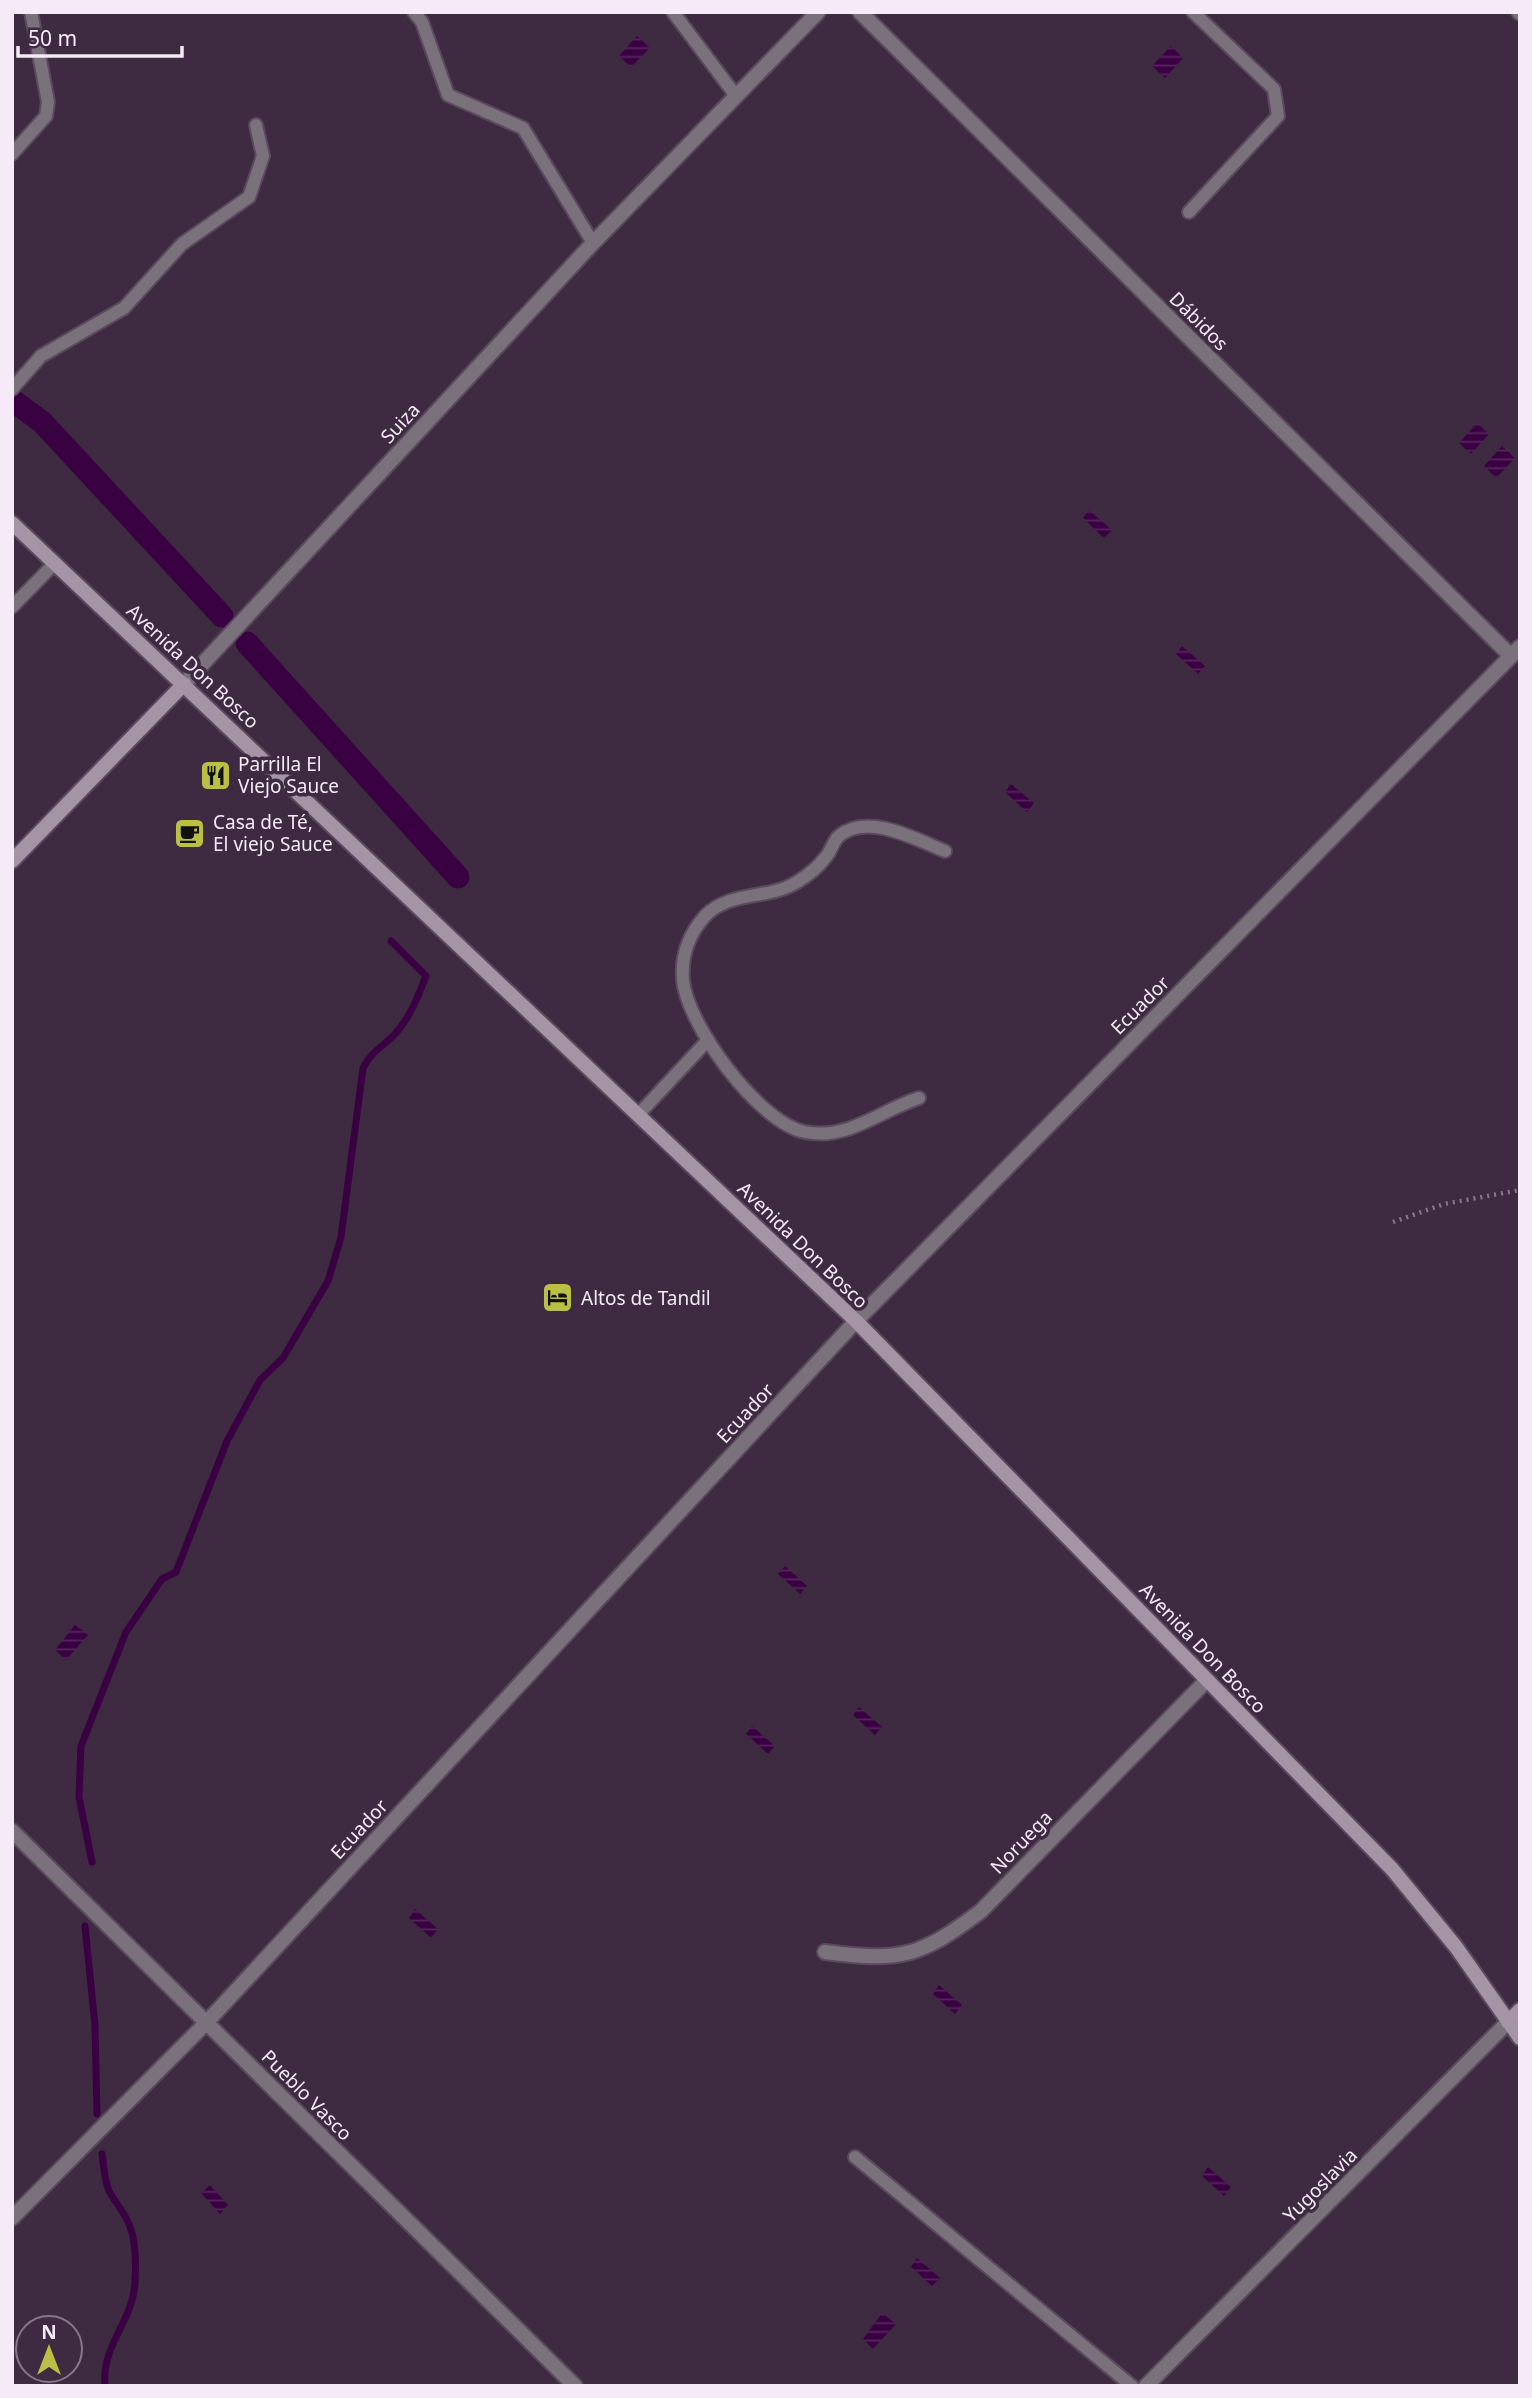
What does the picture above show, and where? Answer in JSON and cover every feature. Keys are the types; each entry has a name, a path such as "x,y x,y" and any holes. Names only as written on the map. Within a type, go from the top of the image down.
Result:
{"main road":[{"name":"Avenida Don Bosco","path":"12,523 856,1321 1392,1869 1456,1947 1520,2038"},
{"name":"Suiza","path":"12,860 184,684"},
{"name":"Yugoslavia","path":"1508,2022 1520,2011"}],"street":[{"name":"Suiza","path":"184,684 593,243 818,12"},
{"name":"Dábidos","path":"860,12 1515,652"},
{"name":"Ecuador","path":"12,2218 206,2023 856,1321 1515,652"},
{"name":"Noruega","path":"825,1952 874,1958 919,1951 981,1911 1207,1679"},
{"name":"Pueblo Vasco","path":"12,1831 575,2386"},
{"name":"Yugoslavia","path":"1146,2386 1508,2022"}],"lane":[{"path":"12,154 46,116 48,102 31,12"},
{"path":"414,12 422,22 448,95 523,128 593,243"},
{"path":"673,12 736,96"},
{"path":"1189,212 1278,116 1274,89 1193,12"},
{"path":"14,387 41,356 124,308 182,244 249,197 263,156 256,125"},
{"path":"12,607 55,563"},
{"path":"919,1098 831,1135 804,1132 783,1125 760,1103 698,1026 683,982 684,955 691,934 706,915 729,900 781,892 804,878 826,858 839,836 856,828 880,828 945,851"},
{"path":"639,1115 708,1040"},
{"path":"855,2157 1132,2386"}],"path":[{"path":"1393,1222 1444,1204 1520,1190"}],"shaded area":[{"path":"637,36 650,48 631,67 619,56"},
{"path":"1171,46 1183,58 1165,78 1152,66"},
{"path":"1477,423 1489,434 1471,454 1459,443"},
{"path":"1502,446 1515,458 1496,478 1484,466"},
{"path":"1089,510 1112,530 1104,538 1083,518"},
{"path":"1182,646 1205,666 1198,674 1176,654"},
{"path":"1011,784 1034,803 1027,812 1005,792"},
{"path":"785,1566 807,1586 800,1594 778,1574"},
{"path":"75,1625 88,1635 66,1660 55,1650"},
{"path":"859,1707 882,1727 875,1735 853,1715"},
{"path":"752,1726 775,1746 768,1754 746,1734"},
{"path":"415,1909 438,1929 431,1938 409,1918"},
{"path":"939,1985 962,2005 955,2014 933,1994"},
{"path":"1208,2167 1231,2187 1224,2196 1202,2176"},
{"path":"210,2185 228,2205 220,2214 201,2193"},
{"path":"917,2258 940,2278 932,2286 911,2267"},
{"path":"882,2313 896,2324 873,2349 863,2339"}],"waterway":[{"path":"12,400 42,422 222,616"},
{"path":"247,643 458,877"},
{"path":"92,1862 79,1797 81,1746 126,1632 162,1579 176,1572 227,1441 260,1380 283,1358 328,1281 341,1237 363,1068 404,1023 426,976 391,941"},
{"path":"85,1926 95,2025 97,2114"},
{"path":"102,2154 109,2191 125,2215 131,2230 135,2261 133,2297 108,2358 105,2386"}],"place":[{"name":"Parrilla El Viejo Sauce","path":"215,775"},
{"name":"Casa de Té, El viejo Sauce","path":"190,833"},
{"name":"Altos de Tandil","path":"558,1298"}]}
